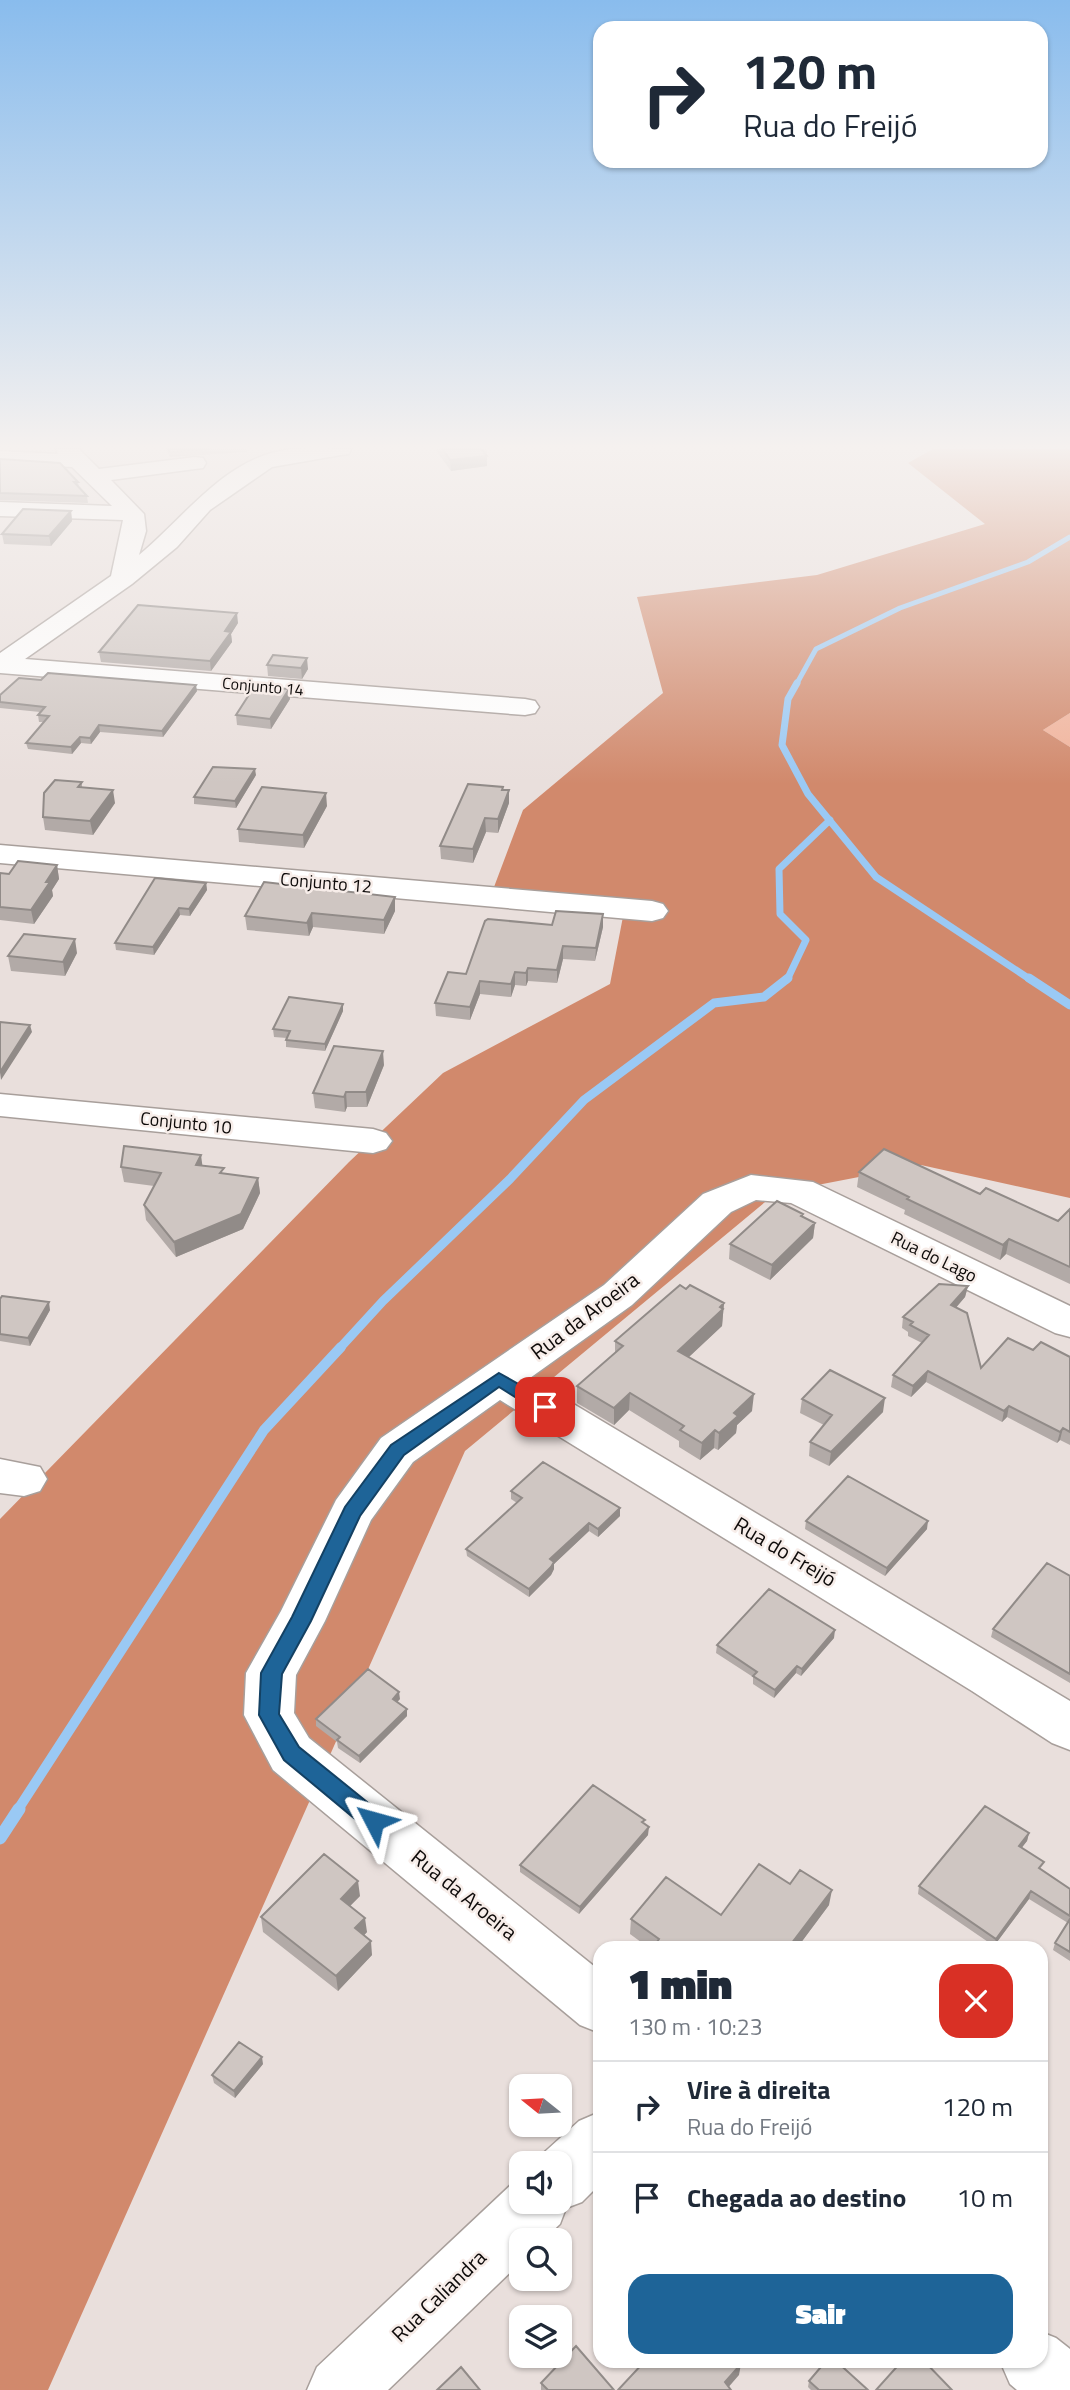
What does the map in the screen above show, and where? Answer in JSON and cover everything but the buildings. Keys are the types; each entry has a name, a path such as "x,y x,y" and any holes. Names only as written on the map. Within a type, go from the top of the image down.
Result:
{"street":[{"path":"123,579 125,561"},
{"path":"0,665 146,561"},
{"name":"Conjunto 14","path":"0,665 525,706"},
{"name":"Conjunto 12","path":"0,854 652,911"},
{"name":"Conjunto 10","path":"0,1105 373,1141"},
{"name":"Rua da Aroeira","path":"593,2000 291,1754 269,1715 271,1673 301,1621 352,1512 397,1450 618,1295 717,1203 751,1187 799,1191"},
{"name":"Rua do Lago","path":"799,1191 1070,1322"},
{"name":"Rua do Freijó","path":"499,1379 990,1676 1070,1728"},
{"path":"572,2169 593,2149"},
{"name":"Rua Caliandra","path":"340,2390 525,2214"},
{"path":"1042,2368 1069,2390"}],"shaded area":[{"path":"865,561 1070,561 1070,713 1043,730 1070,747 1070,1198 921,1165 776,1193 465,1451 48,2390 0,2390 0,1519 349,1162 443,1073 610,984 626,901 494,887 523,810 663,693 637,597 817,575"},
{"path":"1070,713 1070,747 1043,730"}],"waterway":[{"path":"796,685 816,649 900,608 1030,561"},
{"path":"797,683 788,699 782,745 808,794 830,820"},
{"path":"788,978 806,940 780,914 779,869 830,820"},
{"path":"830,820 876,877 1031,980"},
{"path":"339,1349 383,1301 510,1179 584,1100 714,1003 764,997 788,978"},
{"path":"1029,978 1070,1005"},
{"path":"17,1811 264,1430 341,1347"},
{"path":"0,1838 19,1809"}],"route":[{"path":"374,1821 291,1754 269,1715 271,1673 301,1621 352,1512 397,1450 499,1379 545,1407"}]}
